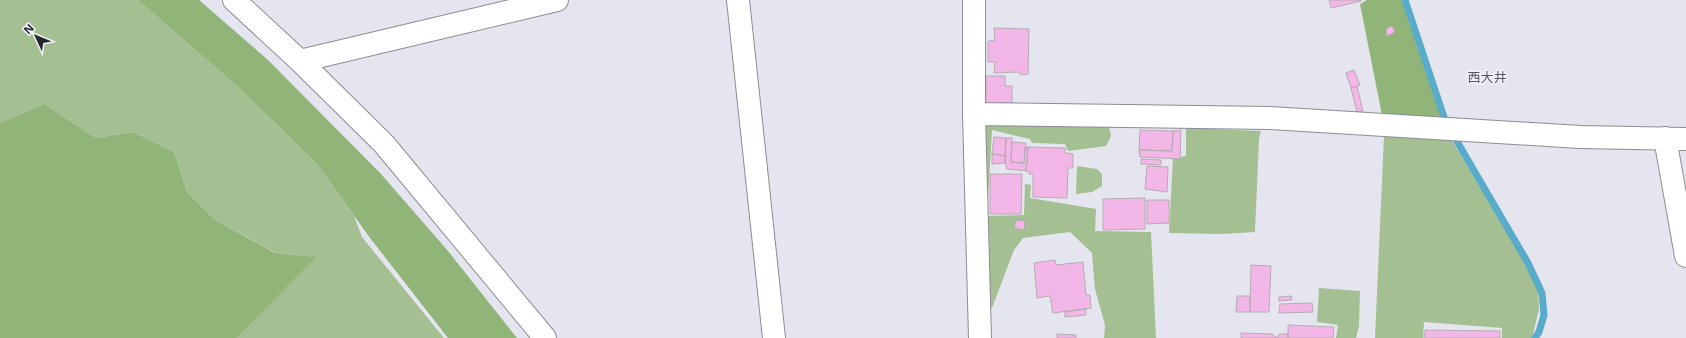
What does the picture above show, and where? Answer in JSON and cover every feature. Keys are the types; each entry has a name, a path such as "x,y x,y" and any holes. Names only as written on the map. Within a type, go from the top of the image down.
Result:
{"street":[{"path":"234,0 300,61 384,144 545,338"},
{"path":"300,61 557,0"},
{"path":"738,0 774,338"},
{"path":"974,0 974,114 980,338"},
{"path":"974,114 1270,118 1580,137 1676,138 1686,256"}],"green space":[{"path":"0,0 138,0 237,86 317,164 354,216 362,237 444,338 235,338 314,257 276,253 214,219 187,192 174,152 133,132 96,138 44,104 0,123"},
{"path":"138,0 199,0 268,60 381,174 448,251 517,338 448,338 370,238 317,164 237,86"},
{"path":"1367,0 1408,0 1446,118 1382,115 1360,4"},
{"path":"44,104 96,138 133,132 174,152 187,192 214,219 275,253 316,257 236,338 0,338 0,123"},
{"path":"983,122 1108,122 1111,136 1106,146 1068,151 1065,144 1032,143 1030,139 992,130 987,216 1024,215 1025,184 1031,185 1030,198 1096,209 1095,231 1151,232 1156,338 1104,338 1105,325 1095,289 1092,253 1070,232 1023,238 1014,250 992,308 985,301"},
{"path":"1186,128 1261,131 1259,139 1255,232 1222,234 1169,233 1173,158 1186,156"},
{"path":"1384,136 1451,139 1524,260 1538,288 1539,309 1532,338 1502,338 1502,328 1424,322 1423,338 1375,338"},
{"path":"1077,166 1097,169 1102,174 1102,186 1092,192 1076,194"},
{"path":"1319,288 1360,291 1359,326 1356,338 1336,338 1338,325 1317,322"}],"building":[{"path":"1329,0 1361,0 1361,1 1331,8"},
{"path":"1392,26 1395,32 1387,36 1386,29"},
{"path":"994,28 1029,29 1028,74 1021,75 1018,72 994,73 995,62 988,62 988,41 995,40"},
{"path":"1354,70 1360,85 1351,88 1346,73"},
{"path":"986,76 1005,76 1005,86 1012,86 1012,108 986,108"},
{"path":"1357,86 1363,111 1357,112 1351,88"},
{"path":"1140,130 1173,131 1172,151 1139,150"},
{"path":"1181,130 1180,159 1140,157 1139,150 1172,151 1173,131"},
{"path":"994,137 1006,138 1005,156 992,154"},
{"path":"1006,138 1012,138 1011,162 1024,163 1025,147 1028,147 1026,171 1007,169 1005,163"},
{"path":"1012,142 1026,143 1024,163 1011,162"},
{"path":"1028,147 1065,148 1065,153 1073,154 1073,168 1068,168 1067,198 1033,197 1033,174 1029,174 1029,172 1026,171"},
{"path":"992,154 1005,156 1005,163 992,164"},
{"path":"1141,159 1161,160 1161,165 1141,164"},
{"path":"1147,166 1168,167 1167,192 1145,189"},
{"path":"990,174 1022,174 1021,214 990,214"},
{"path":"1145,198 1145,229 1103,230 1103,199"},
{"path":"1147,200 1169,200 1169,223 1147,224"},
{"path":"1016,220 1025,221 1024,230 1014,228"},
{"path":"1055,260 1056,265 1083,262 1086,295 1090,295 1091,308 1053,313 1050,296 1037,298 1034,263"},
{"path":"1251,265 1271,266 1269,312 1250,312"},
{"path":"1237,296 1250,296 1250,312 1236,312"},
{"path":"1291,296 1292,300 1279,301 1279,297"},
{"path":"1312,303 1313,312 1279,313 1280,304"},
{"path":"1086,309 1086,315 1065,317 1065,312"},
{"path":"1288,325 1334,327 1333,338 1288,338"},
{"path":"1425,330 1500,331 1500,338 1424,338"},
{"path":"1241,333 1272,334 1277,338 1241,338"},
{"path":"1057,334 1076,335 1076,338 1057,338"},
{"path":"1279,334 1288,334 1288,338 1277,338"}],"waterway":[{"path":"1405,0 1445,120"},
{"path":"1455,138 1528,263 1542,293 1544,315 1539,332 1535,338"}],"district":[{"name":"西大井","path":"1487,77"}]}
